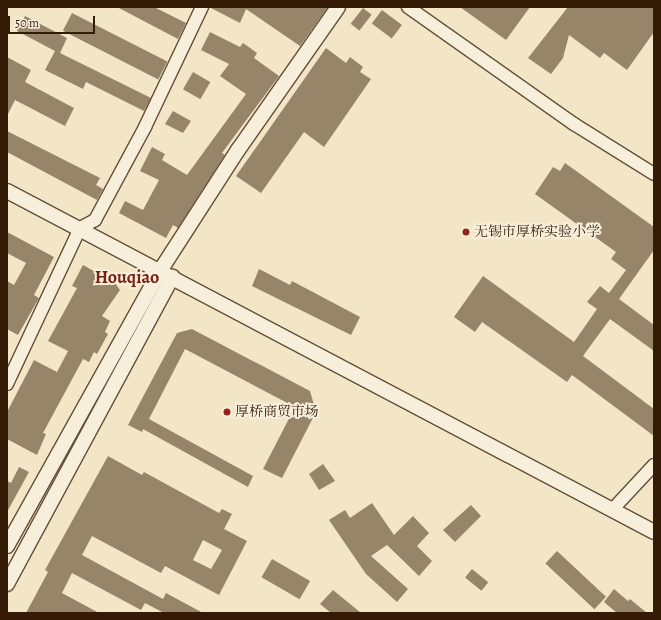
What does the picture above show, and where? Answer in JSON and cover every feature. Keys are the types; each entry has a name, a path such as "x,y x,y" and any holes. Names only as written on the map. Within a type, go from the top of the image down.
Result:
{"street":[{"path":"7,384 80,228 95,220 145,127 202,7"},
{"path":"7,546 238,150 338,7"},
{"path":"408,7 574,124 653,170"},
{"path":"7,191 80,228 654,532"},
{"path":"7,584 166,274"},
{"path":"612,510 654,465"}],"building":[{"path":"117,7 154,7 186,23 178,39"},
{"path":"209,7 328,7 300,46 246,9 240,23"},
{"path":"460,7 530,7 506,40"},
{"path":"568,7 654,7 654,32 627,70 604,53 600,58 569,35 563,58 551,74 528,58"},
{"path":"363,8 372,15 359,31 351,24"},
{"path":"382,10 402,25 392,39 372,24"},
{"path":"72,13 167,62 158,79 63,31"},
{"path":"25,16 67,38 60,53 151,98 144,111 86,82 83,89 45,70 55,51 17,31"},
{"path":"210,32 240,47 243,43 257,53 254,58 279,76 222,153 225,155 178,228 173,225 166,238 119,213 125,201 143,210 159,180 140,171 152,147 165,154 162,160 187,175 246,94 220,76 229,64 201,50"},
{"path":"326,48 346,63 350,57 363,67 360,72 371,79 324,147 304,132 261,193 236,176"},
{"path":"7,57 31,70 25,82 74,108 65,126 15,100 7,116"},
{"path":"193,72 210,82 200,99 183,89"},
{"path":"173,111 191,121 183,133 165,124"},
{"path":"7,131 100,178 96,185 103,189 97,200 7,152"},
{"path":"565,163 654,227 654,250 619,299 654,325 654,351 610,319 583,356 654,409 654,436 572,375 567,382 482,322 475,332 454,317 483,276 574,342 597,309 587,302 600,286 609,293 626,270 611,259 616,252 535,194 553,167 560,171"},
{"path":"7,232 54,257 34,295 39,298 18,335 7,329 7,281 14,285 26,263 7,253"},
{"path":"83,265 115,283 120,290 102,316 110,321 105,332 108,334 97,354 94,352 89,362 83,359 43,433 46,434 37,455 7,439 7,412 34,360 57,372 68,351 48,341 77,288 72,286"},
{"path":"259,269 290,285 292,281 360,317 351,335 252,286"},
{"path":"192,329 310,391 316,412 282,478 263,469 295,407 185,349 149,419 253,476 248,487 143,429 142,432 128,425 177,333"},
{"path":"108,456 142,475 144,472 219,513 222,509 232,514 224,529 247,541 219,595 165,566 161,573 92,536 82,555 163,599 166,593 203,613 164,613 145,603 141,610 72,573 62,593 99,613 26,613 48,572 45,570","holes":["203,540 222,550 211,569 193,560"]},
{"path":"323,464 335,481 319,490 309,474"},
{"path":"19,467 29,472 7,512 7,481 11,483"},
{"path":"372,503 394,535 413,516 429,533 417,546 432,561 419,576 387,545 371,556 408,589 397,602 366,574 329,520 345,510 350,518"},
{"path":"471,505 481,516 455,542 443,530"},
{"path":"557,551 606,597 594,609 545,563"},
{"path":"272,559 310,581 300,599 262,577"},
{"path":"472,569 488,582 481,591 465,578"},
{"path":"614,589 628,601 630,599 647,613 617,613 604,602"},
{"path":"333,590 361,613 331,613 320,604"}],"place":[{"name":"无锡市厚桥实验小学","path":"466,232"},
{"name":"厚桥商贸市场","path":"227,412"}],"district":[{"name":"Houqiao","path":"127,277"}]}
